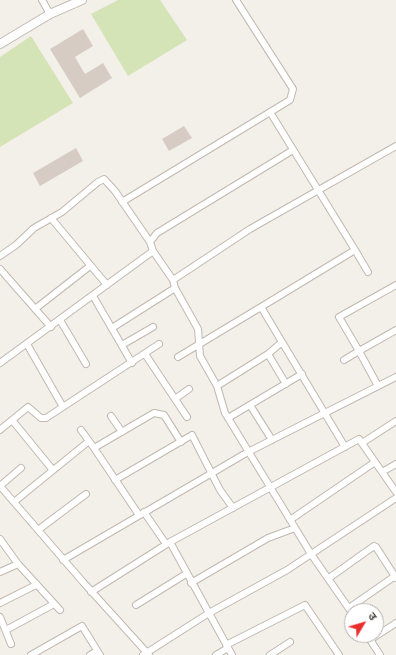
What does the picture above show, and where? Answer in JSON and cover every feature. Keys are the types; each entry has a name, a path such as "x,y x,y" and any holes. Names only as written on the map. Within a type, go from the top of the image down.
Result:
{"street":[{"path":"42,0 50,14"},
{"path":"0,44 50,14 82,0"},
{"path":"122,202 290,100 293,89 236,0"},
{"path":"270,112 368,272"},
{"path":"173,280 250,229 396,147"},
{"path":"150,242 157,233 170,224 293,150"},
{"path":"0,256 16,245 41,223 62,212 102,179 108,182 150,242 154,251 173,280 175,288 198,328 200,333 200,356 218,386 228,418 311,554 345,603"},
{"path":"51,218 107,285"},
{"path":"178,357 355,250"},
{"path":"0,364 154,251"},
{"path":"36,309 90,266"},
{"path":"0,269 51,327"},
{"path":"378,386 339,317 396,285"},
{"path":"112,328 175,288"},
{"path":"93,296 132,363"},
{"path":"262,307 326,412 345,447"},
{"path":"60,320 86,364"},
{"path":"122,345 153,327"},
{"path":"344,360 396,330"},
{"path":"218,386 268,354 282,342"},
{"path":"27,344 63,407"},
{"path":"0,430 28,407 41,418 46,418 159,344"},
{"path":"144,354 187,416"},
{"path":"268,354 286,384"},
{"path":"228,418 302,374"},
{"path":"63,560 248,452 396,377"},
{"path":"175,398 189,389"},
{"path":"250,405 272,440"},
{"path":"94,448 154,413 164,414 181,442"},
{"path":"111,416 122,432"},
{"path":"12,420 52,469"},
{"path":"362,443 396,421"},
{"path":"81,430 115,480 141,514 168,543 232,655"},
{"path":"115,480 192,435 220,490 233,508"},
{"path":"91,592 168,543 359,439 396,492"},
{"path":"14,502 52,469 89,441"},
{"path":"290,520 375,462"},
{"path":"382,472 396,464"},
{"path":"21,468 0,486 146,654 209,613 287,570 396,498"},
{"path":"38,530 86,494"},
{"path":"191,583 268,538 295,528"},
{"path":"0,539 18,564 60,610"},
{"path":"329,578 374,546 376,547 396,577 360,603"},
{"path":"0,572 18,564"},
{"path":"136,605 186,574"},
{"path":"0,603 36,585"},
{"path":"6,630 54,604"},
{"path":"216,655 227,647 305,605 339,655"},
{"path":"0,617 11,644"},
{"path":"384,629 396,623"},
{"path":"31,655 82,626 99,653 90,655"},
{"path":"270,655 290,642"},
{"path":"372,643 380,655"}],"green space":[{"path":"118,0 160,0 187,40 128,76 91,14"},
{"path":"31,36 73,103 0,147 0,57"}],"building":[{"path":"83,29 93,46 75,57 85,74 103,63 112,78 80,98 50,49"},
{"path":"184,126 192,138 169,151 162,139"},
{"path":"76,148 83,161 40,186 33,173"}]}
